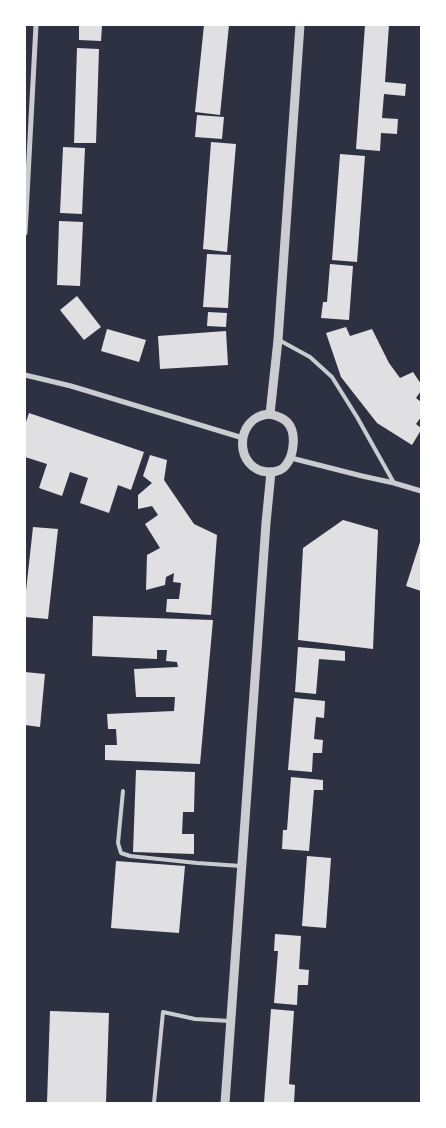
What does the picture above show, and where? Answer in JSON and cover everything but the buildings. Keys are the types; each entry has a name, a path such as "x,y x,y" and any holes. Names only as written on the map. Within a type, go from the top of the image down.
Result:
{"street":[{"path":"25,233 36,25"},
{"path":"270,414 278,340 300,25"},
{"path":"25,375 72,386 243,438"},
{"path":"270,414 279,417 288,423 292,431 293,447 291,458 282,470 262,472 248,462 243,451 243,438 246,427 251,421 270,414"},
{"path":"291,458 394,483 421,492"},
{"path":"224,1103 265,532 271,472"}],"lane":[{"path":"278,340 310,358 332,377 394,483"},
{"path":"123,790 118,843 122,852 130,856 241,866"},
{"path":"154,1103 163,1012 195,1019 230,1021"}]}
